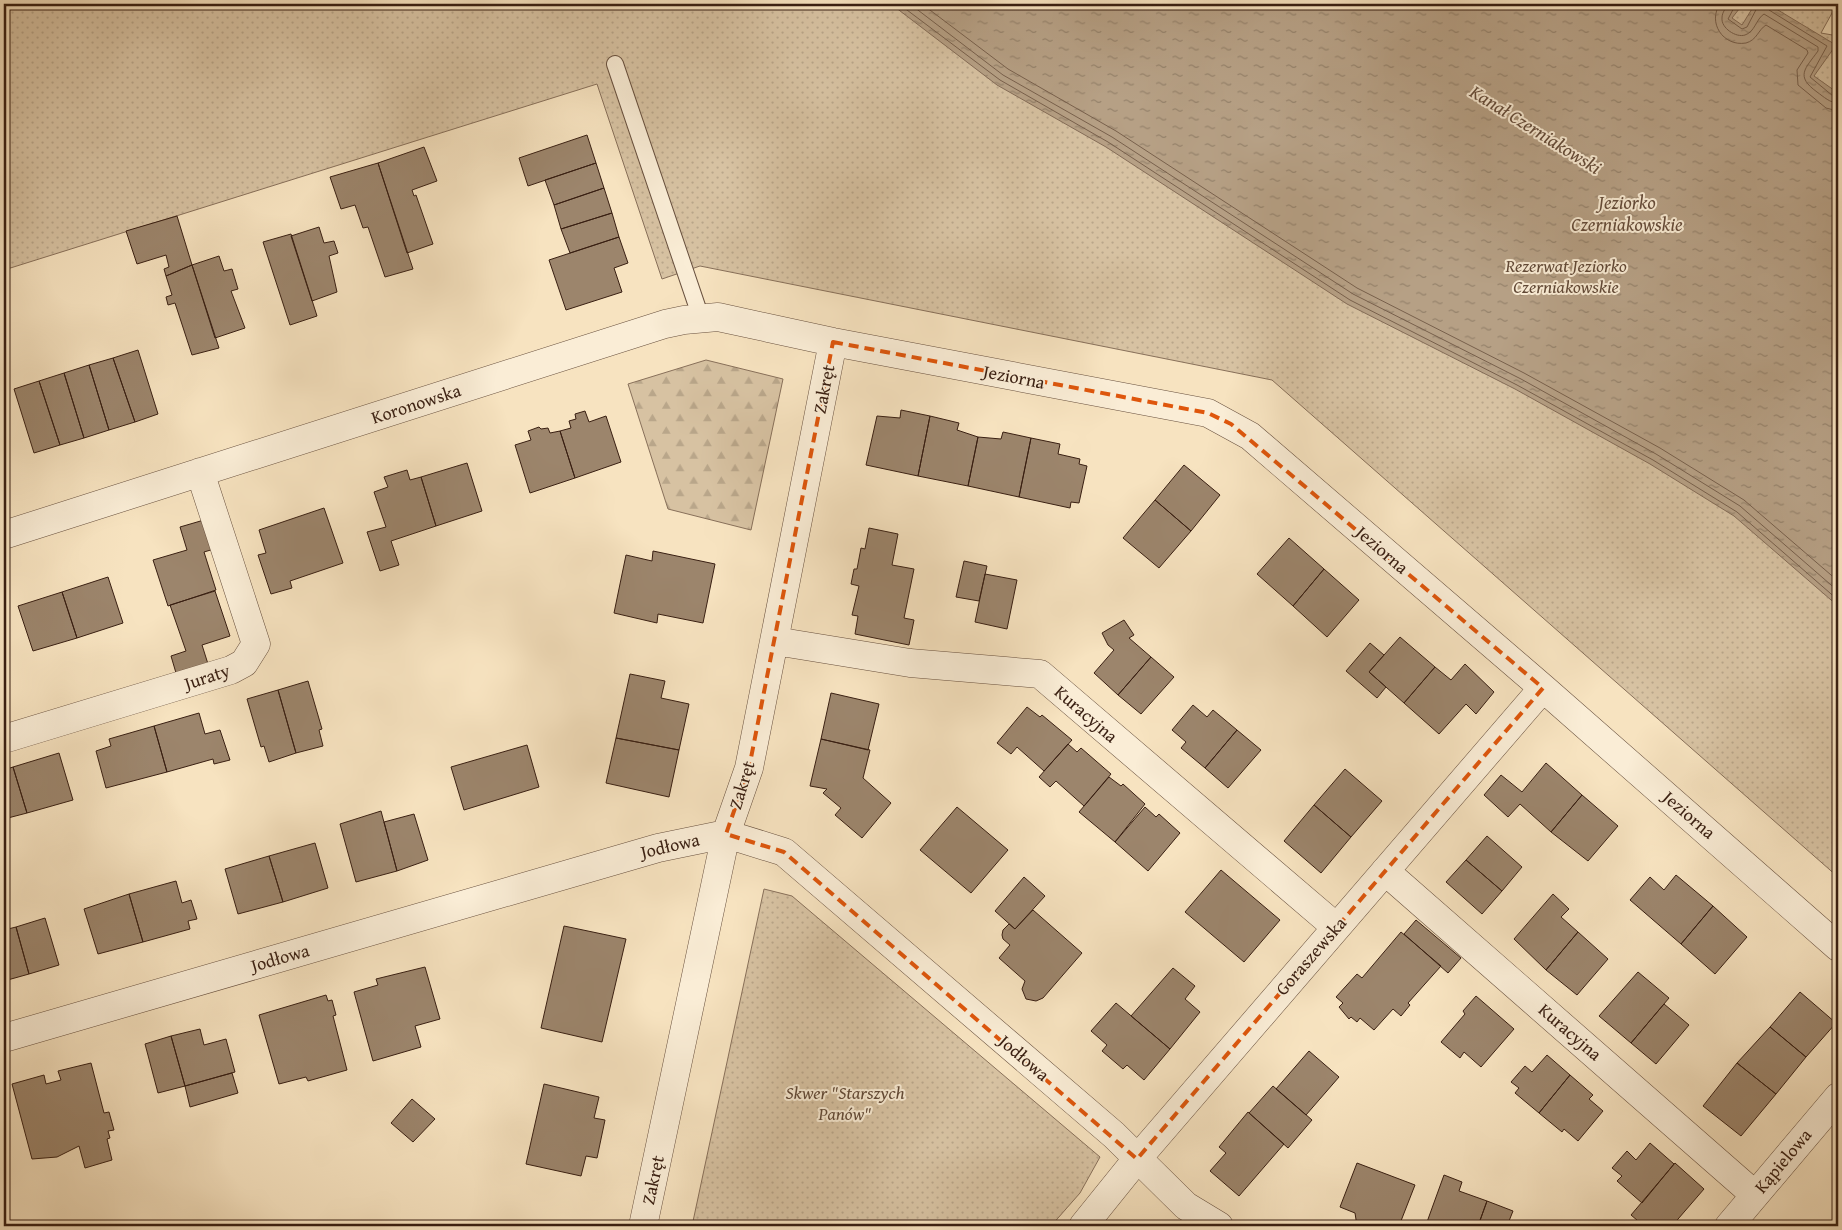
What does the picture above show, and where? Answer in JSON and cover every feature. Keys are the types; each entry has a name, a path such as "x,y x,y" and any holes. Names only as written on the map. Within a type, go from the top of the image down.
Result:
{"street":[{"name":"Koronowska","path":"4,535 665,324 718,317 833,342"},
{"name":"Zakręt","path":"643,1226 726,834 748,768 775,641 833,342"},
{"name":"Jeziorna","path":"833,342 1190,409 1208,413 1231,424 1250,436 1543,688 1838,947"},
{"name":"Juraty","path":"4,739 231,670 244,663 256,644 200,472"},
{"name":"Kuracyjna","path":"775,641 910,663 1040,674 1336,926"},
{"name":"Goraszewska","path":"1083,1226 1336,926 1543,688"},
{"name":"Jodłowa","path":"4,1038 658,848 726,834 784,852 1114,1136 1186,1206 1219,1226"},
{"name":"Kuracyjna","path":"1385,871 1755,1196"},
{"name":"Kąpielowa","path":"1729,1226 1838,1097"}],"lane":[{"path":"615,64 702,318"}],"highlighted area":[{"path":"833,342 1208,413 1231,424 1543,688 1137,1159 784,852 726,834 749,768"}],"green space":[{"name":"Rezerwat Jeziorko Czerniakowskie","path":"6,4 1837,4 1821,33 1838,36 1838,877 1272,380 700,266 662,279 597,84 4,270 4,6"},
{"path":"706,360 783,379 751,530 668,509 628,384"},
{"name":"Skwer \"Starszych Panów\"","path":"764,889 792,896 1100,1157 1080,1193 1051,1226 692,1226"}],"water":[{"name":"Jeziorko Czerniakowskie","path":"891,4 1743,4 1732,18 1742,25 1755,4 1768,4 1836,45 1814,76 1838,93 1838,606 1734,516 1650,464 1515,389 1347,304 1106,147 997,85"}],"building":[{"path":"587,135 596,163 528,186 519,158"},
{"path":"424,147 437,181 412,190 414,196 416,195 433,244 407,253 378,163"},
{"path":"378,163 413,269 385,277 368,227 363,228 355,205 341,209 330,177"},
{"path":"596,163 604,188 554,205 545,180"},
{"path":"604,188 612,213 561,229 554,205"},
{"path":"612,213 619,237 570,253 561,229"},
{"path":"177,216 192,265 166,276 164,269 169,267 166,255 137,264 126,231"},
{"path":"319,227 324,243 334,241 338,253 329,256 337,292 312,301 291,236"},
{"path":"291,234 317,316 290,325 263,242"},
{"path":"619,237 628,263 614,268 622,292 566,310 549,260"},
{"path":"219,256 224,271 232,269 238,289 231,291 245,328 215,338 192,265"},
{"path":"192,265 219,348 192,355 175,303 168,305 166,297 172,295 166,276"},
{"path":"138,350 158,414 135,422 113,358"},
{"path":"113,358 135,422 109,430 89,365"},
{"path":"89,365 109,430 84,438 64,373"},
{"path":"64,373 84,438 60,445 39,381"},
{"path":"39,381 60,445 34,453 14,389"},
{"path":"901,410 930,416 918,476 866,465 877,416 900,418"},
{"path":"585,411 589,422 606,416 621,462 575,478 560,431 571,428 569,421 576,419 575,414"},
{"path":"930,416 959,423 957,430 978,437 968,486 918,476"},
{"path":"539,427 541,429 548,428 550,433 560,431 575,478 530,493 515,445 531,440 528,431"},
{"path":"1003,432 1031,438 1019,497 968,486 978,437 1001,439"},
{"path":"1031,438 1060,444 1058,454 1080,459 1079,464 1087,466 1079,503 1071,502 1070,508 1019,497"},
{"path":"467,463 482,511 436,526 421,477"},
{"path":"1184,465 1220,495 1191,531 1155,500"},
{"path":"407,470 410,480 421,477 436,526 391,541 399,565 380,571 367,532 386,527 374,492 388,487 384,477"},
{"path":"1155,500 1191,531 1159,568 1123,538"},
{"path":"324,508 343,563 290,581 292,588 271,594 258,555 266,553 259,530"},
{"path":"204,520 214,549 204,552 216,590 168,606 153,560 187,550 180,527"},
{"path":"869,528 898,534 892,565 914,569 904,618 914,620 909,645 855,634 858,616 852,615 859,586 851,584 854,569 857,569 861,548 865,549"},
{"path":"1289,538 1324,569 1293,606 1257,574"},
{"path":"653,551 715,564 703,623 658,614 657,623 614,613 626,555 652,561"},
{"path":"964,561 987,566 979,601 956,597"},
{"path":"1324,569 1359,600 1327,637 1293,606"},
{"path":"985,574 1017,580 1007,629 975,622"},
{"path":"108,577 123,623 77,638 62,592"},
{"path":"215,591 230,636 202,645 208,664 176,673 171,656 186,651 170,605"},
{"path":"62,592 77,638 33,651 18,606"},
{"path":"1124,620 1134,635 1129,638 1151,657 1118,695 1094,673 1114,650 1108,645 1102,633"},
{"path":"1400,637 1435,667 1404,703 1369,672"},
{"path":"1370,643 1384,655 1369,672 1386,687 1377,698 1346,671"},
{"path":"1151,657 1174,677 1141,714 1118,695"},
{"path":"1465,664 1494,692 1476,714 1466,704 1439,734 1404,703 1435,667 1451,680"},
{"path":"630,674 665,681 661,698 689,704 679,750 616,738"},
{"path":"308,681 322,729 319,730 323,746 296,753 278,690"},
{"path":"278,690 296,753 269,762 264,746 261,747 247,699"},
{"path":"831,693 879,704 868,750 821,739"},
{"path":"1193,705 1207,717 1213,710 1237,730 1205,768 1181,748 1186,742 1172,730"},
{"path":"1027,707 1040,717 1042,715 1072,740 1044,771 1017,747 1011,754 997,743"},
{"path":"199,713 205,734 220,730 230,760 214,764 213,759 167,772 154,726"},
{"path":"154,726 167,772 106,788 96,751 111,746 109,739"},
{"path":"1237,730 1261,750 1228,788 1205,768"},
{"path":"616,738 679,750 669,797 606,783"},
{"path":"821,739 870,750 863,778 891,803 862,838 835,815 841,808 823,793 827,789 810,786"},
{"path":"1068,744 1077,752 1081,748 1111,774 1084,806 1056,781 1050,787 1039,777"},
{"path":"527,745 539,787 464,810 451,767"},
{"path":"59,753 73,800 27,813 13,767"},
{"path":"1546,763 1582,795 1551,832 1520,804 1508,817 1484,795 1501,775 1522,792"},
{"path":"13,767 27,813 4,819 4,770"},
{"path":"1345,769 1382,801 1351,837 1314,805"},
{"path":"1109,777 1121,786 1123,784 1145,804 1115,842 1079,812"},
{"path":"1582,795 1618,826 1588,861 1551,832"},
{"path":"1314,805 1351,837 1321,873 1284,841"},
{"path":"957,807 1008,850 971,893 920,850"},
{"path":"1145,807 1156,817 1159,814 1180,833 1148,871 1115,842"},
{"path":"381,811 397,871 356,882 340,824"},
{"path":"414,814 428,860 397,871 384,822"},
{"path":"1487,836 1522,867 1502,891 1466,860"},
{"path":"315,843 328,888 283,902 269,856"},
{"path":"269,856 283,902 238,914 225,869"},
{"path":"1466,860 1502,891 1482,914 1446,882"},
{"path":"1221,870 1280,920 1244,962 1185,912"},
{"path":"1676,875 1713,906 1681,944 1630,900 1650,877 1664,890"},
{"path":"1024,877 1045,896 1015,929 995,911"},
{"path":"176,881 182,903 191,900 197,919 188,921 190,929 143,942 129,894"},
{"path":"129,894 143,942 98,954 84,909"},
{"path":"1553,894 1569,909 1561,917 1578,932 1546,970 1514,939"},
{"path":"1713,906 1747,937 1715,974 1681,944"},
{"path":"1033,910 1082,953 1043,998 1036,1001 1026,999 1022,989 1025,981 999,958 1010,945 1003,939 1003,930 1009,924 1015,929"},
{"path":"45,918 59,965 29,974 16,927"},
{"path":"1416,920 1461,958 1448,973 1404,934"},
{"path":"564,926 626,939 602,1042 541,1028"},
{"path":"16,927 29,974 4,981 4,930"},
{"path":"1401,932 1441,966 1408,1003 1410,1005 1401,1016 1393,1009 1374,1030 1360,1018 1357,1022 1351,1017 1349,1019 1339,1007 1343,1003 1336,997 1357,974 1362,978"},
{"path":"1578,932 1608,959 1577,995 1546,970"},
{"path":"425,967 440,1019 415,1026 421,1047 373,1061 354,992 378,985 376,979"},
{"path":"1173,968 1195,986 1185,999 1200,1012 1170,1049 1131,1016"},
{"path":"1638,972 1669,998 1631,1043 1599,1016"},
{"path":"1800,992 1836,1023 1806,1057 1770,1027"},
{"path":"326,995 328,1001 332,1000 336,1015 333,1016 347,1070 308,1081 306,1077 279,1084 259,1015"},
{"path":"1476,996 1514,1029 1481,1067 1464,1052 1460,1058 1441,1042 1465,1014 1463,1011"},
{"path":"1116,1003 1170,1049 1144,1080 1127,1065 1123,1069 1102,1051 1107,1045 1091,1031"},
{"path":"1664,1004 1689,1025 1656,1064 1631,1043"},
{"path":"1770,1027 1806,1057 1776,1094 1737,1063"},
{"path":"200,1029 204,1045 226,1039 235,1072 185,1086 171,1036"},
{"path":"171,1036 185,1086 158,1093 145,1044"},
{"path":"1309,1051 1339,1077 1306,1115 1276,1089"},
{"path":"1547,1055 1570,1075 1539,1113 1515,1093 1519,1088 1511,1082 1525,1066 1532,1072"},
{"path":"91,1063 104,1113 109,1112 114,1130 108,1131 110,1138 107,1139 112,1160 85,1168 79,1146 57,1157 32,1159 12,1084 44,1075 46,1084 61,1080 58,1071"},
{"path":"1737,1063 1776,1094 1741,1136 1703,1106"},
{"path":"232,1073 238,1093 190,1107 185,1086"},
{"path":"1570,1075 1593,1095 1589,1099 1603,1111 1578,1141 1564,1129 1562,1132 1539,1113"},
{"path":"544,1084 599,1097 594,1118 605,1120 597,1158 586,1156 581,1176 526,1164"},
{"path":"1273,1086 1312,1120 1288,1148 1249,1113"},
{"path":"412,1099 435,1119 413,1142 391,1123"},
{"path":"1248,1112 1284,1144 1239,1196 1210,1171 1226,1153 1219,1147"},
{"path":"1650,1143 1674,1164 1642,1203 1617,1181 1622,1176 1612,1168 1627,1151 1636,1160"},
{"path":"1357,1163 1415,1185 1399,1226 1381,1223 1378,1226 1357,1226 1355,1213 1340,1207"},
{"path":"1675,1163 1704,1189 1672,1226 1667,1226 1661,1220 1656,1226 1644,1226 1631,1215"},
{"path":"1444,1175 1462,1182 1459,1191 1487,1201 1478,1226 1437,1226 1427,1222"},
{"path":"1487,1201 1513,1211 1507,1226 1478,1226"}],"water label":[{"name":"Kanał Czerniakowski","path":"1536,129"}]}
